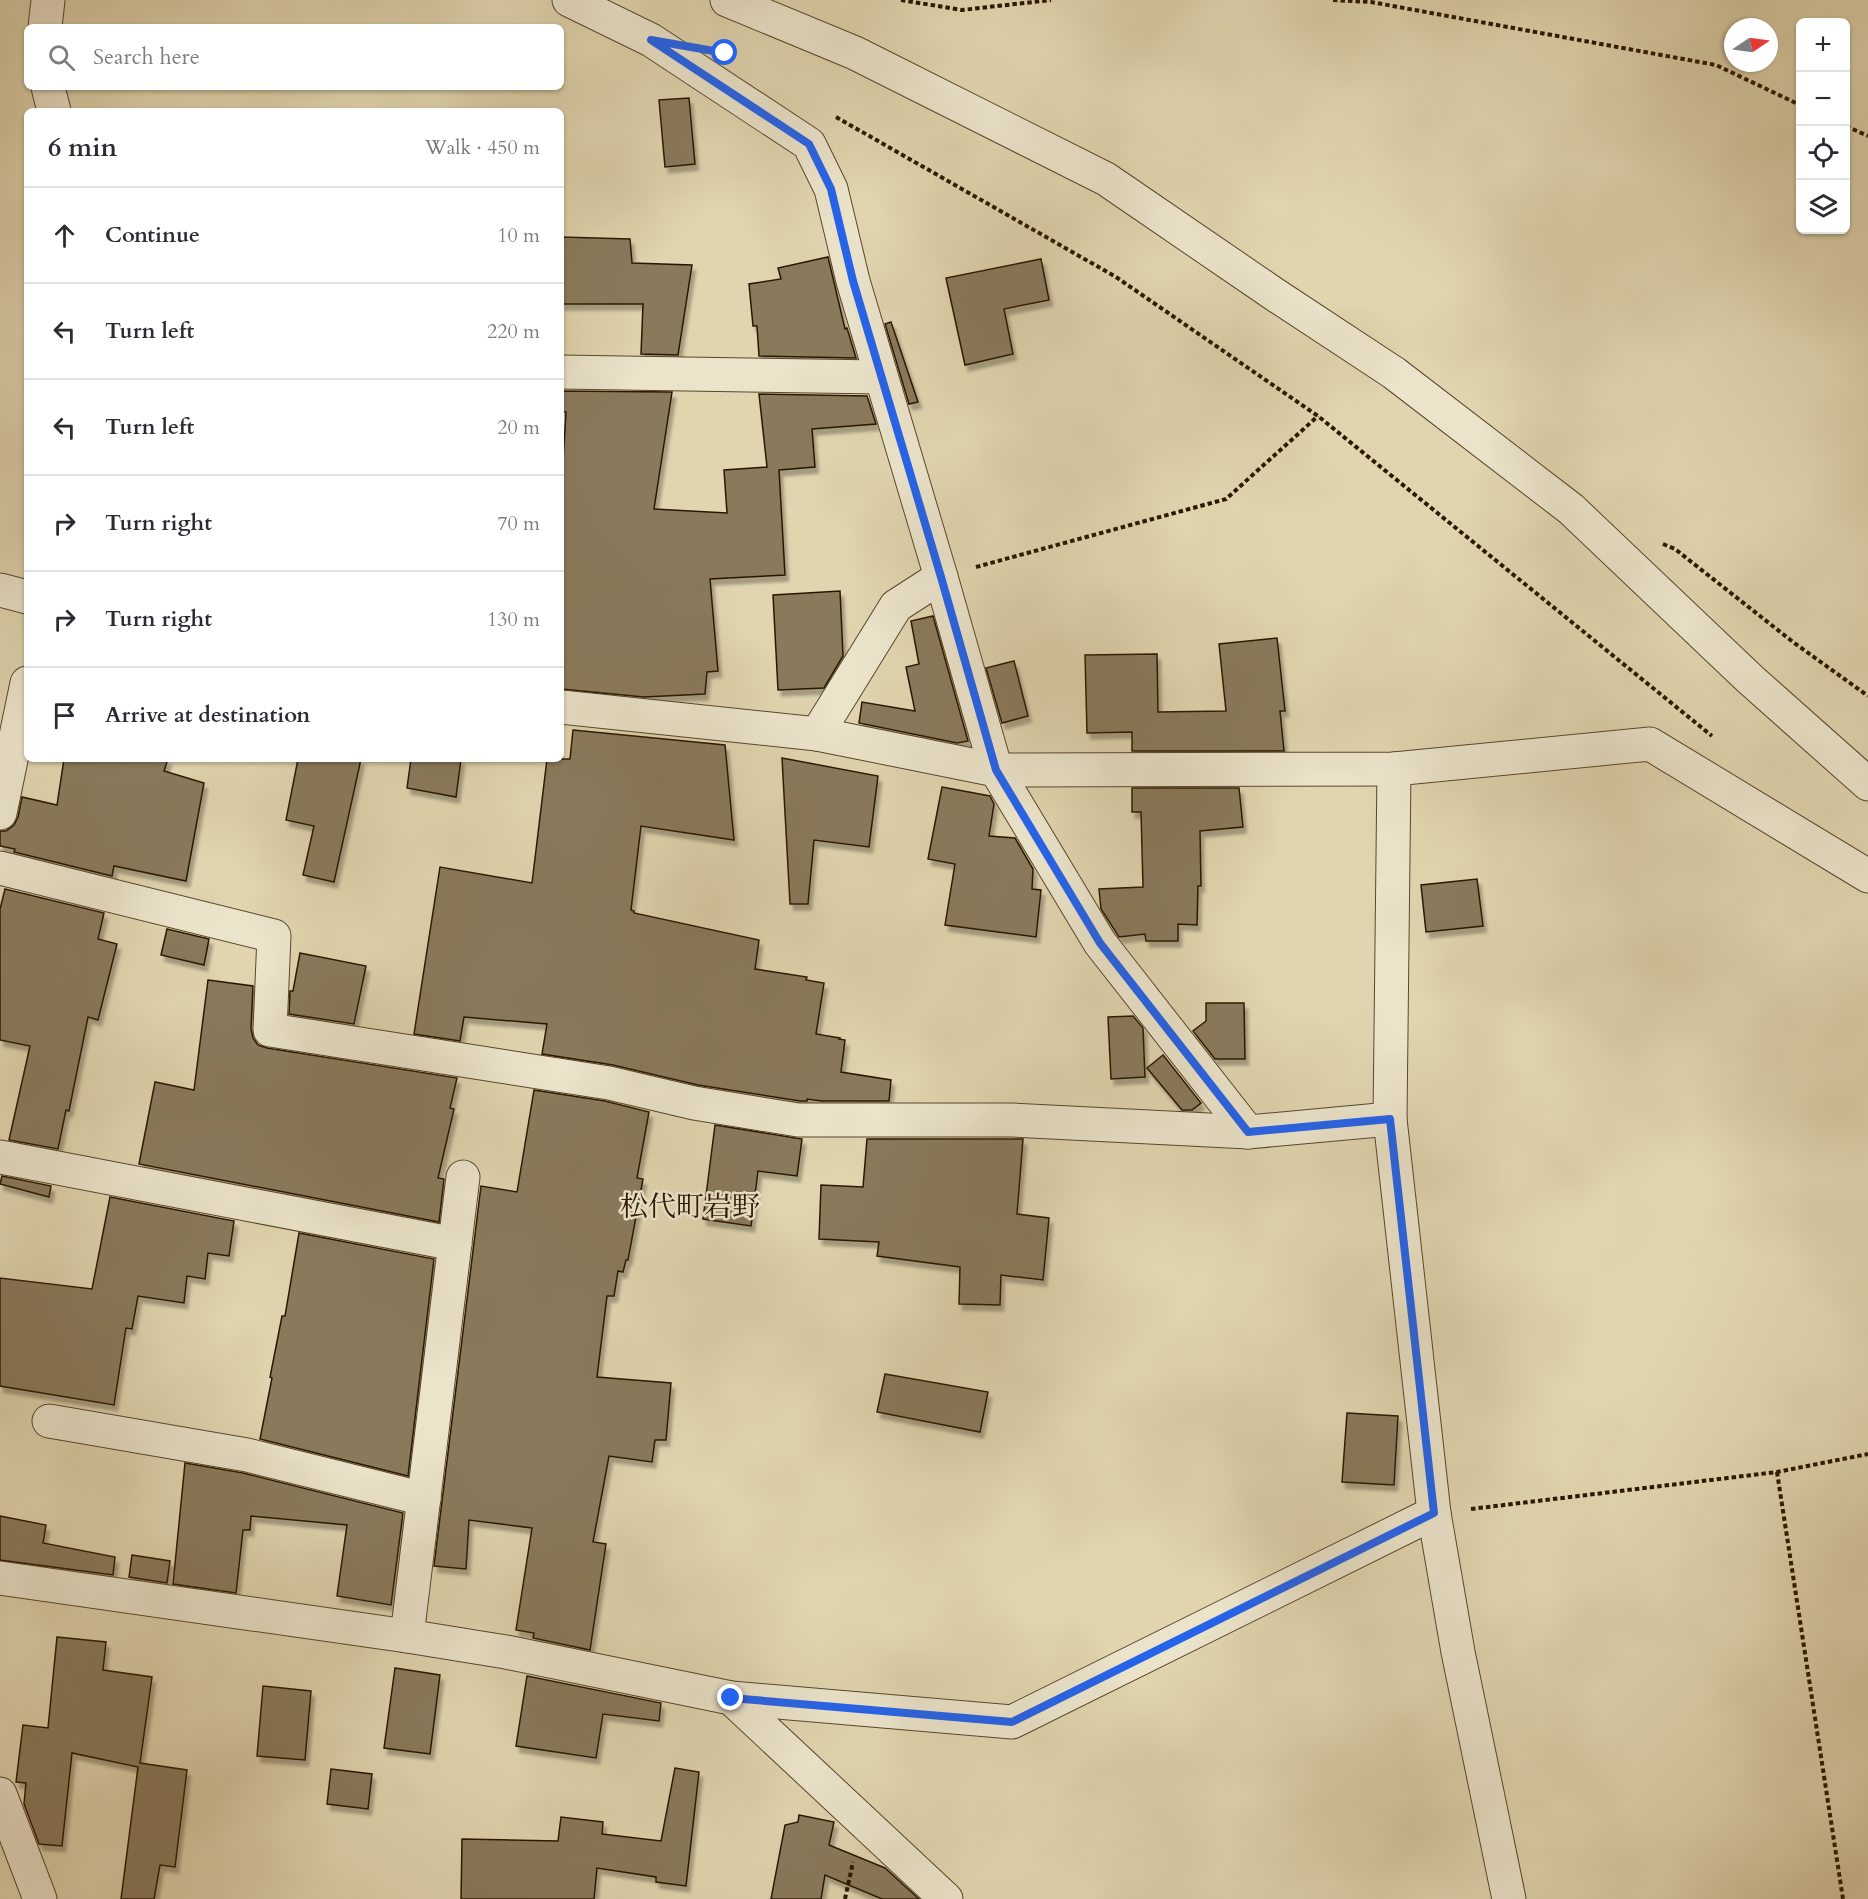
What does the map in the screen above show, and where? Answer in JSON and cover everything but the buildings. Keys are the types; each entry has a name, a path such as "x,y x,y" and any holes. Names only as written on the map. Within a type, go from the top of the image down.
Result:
{"street":[{"path":"45,24 48,0"},
{"path":"568,0 651,40 809,144 831,189 853,281 996,770 1100,943 1248,1132"},
{"path":"727,0 855,53 1106,179 1394,373 1570,509 1751,680 1868,784"},
{"path":"49,90 53,108"},
{"path":"564,372 881,377"},
{"path":"817,734 896,606 941,577"},
{"path":"0,590 24,596"},
{"path":"0,813 24,697"},
{"path":"564,707 817,734 996,770 1394,769 1650,744 1868,876"},
{"path":"1394,769 1390,1119 1434,1513 1458,1652 1509,1899"},
{"path":"0,868 274,936 270,1030 609,1083 694,1103 798,1119 1012,1120 1248,1132 1390,1119"},
{"path":"0,1157 455,1244"},
{"path":"407,1636 463,1177"},
{"path":"49,1421 248,1455 424,1499"},
{"path":"0,1578 506,1652 731,1698 1012,1722 1434,1513"},
{"path":"731,1698 946,1899"},
{"path":"0,1794 40,1899"}],"path":[{"path":"901,0 962,10 1051,0"},
{"path":"1333,0 1371,2 1716,65 1796,103"},
{"path":"828,112 1116,277 1318,416 1716,738"},
{"path":"1850,128 1868,136"},
{"path":"941,577 1226,499 1318,416"},
{"path":"1654,540 1675,549 1793,642 1868,696"},
{"path":"1434,1513 1777,1472 1868,1454"},
{"path":"1777,1472 1843,1899"}],"district":[{"name":"松代町岩野","path":"690,1206"}],"route":[{"path":"725,53 651,40 809,144 831,189 853,281 996,770 1100,943 1248,1132 1390,1119 1434,1513 1012,1722 731,1698"}]}
